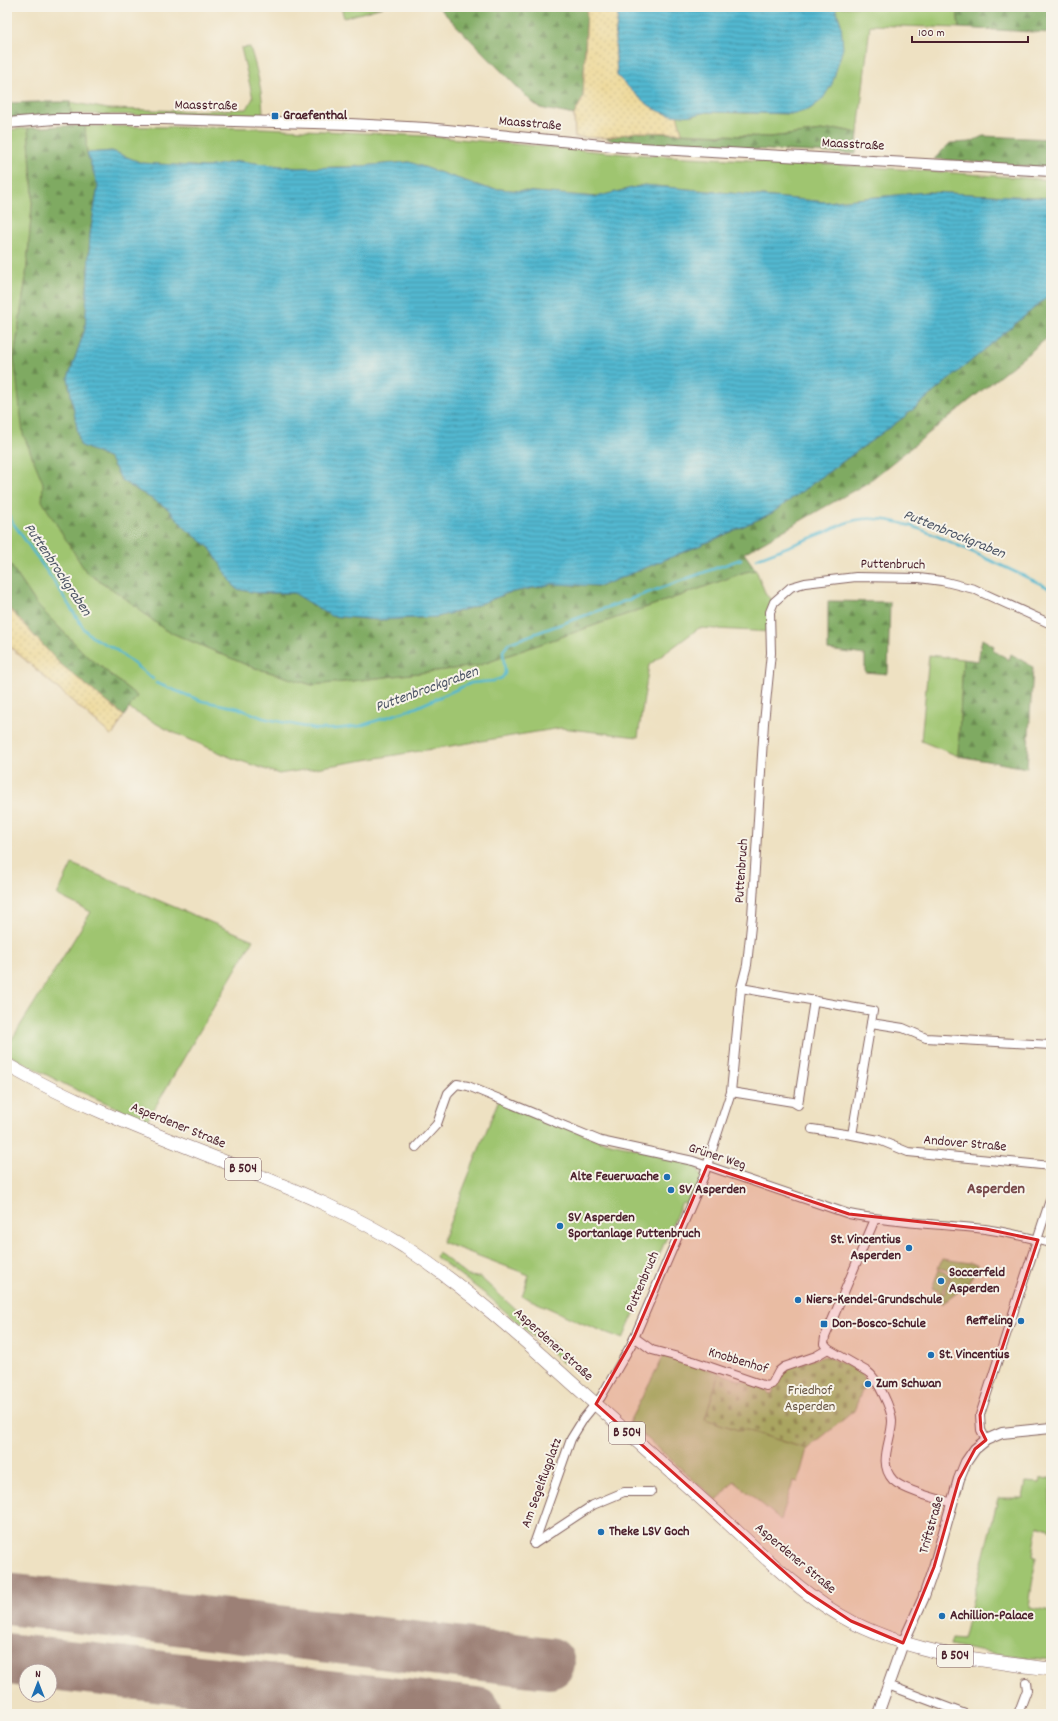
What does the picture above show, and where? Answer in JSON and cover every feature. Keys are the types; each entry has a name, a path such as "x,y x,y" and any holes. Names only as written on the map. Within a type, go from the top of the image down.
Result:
{"main road":[{"name":"Asperdener Straße","path":"7,1065 68,1097 117,1119 301,1193 382,1234 435,1267 469,1292 785,1574 807,1592 851,1621 903,1643 938,1653 1051,1669"}],"street":[{"name":"Maasstraße","path":"7,123 55,119 161,119 350,124 426,128 623,146 1051,171"},
{"name":"Puttenbruch","path":"596,1404 634,1337 707,1166 731,1092 741,988 747,965 752,916 764,723 771,653 770,612 774,602 791,587 804,583 856,578 919,578 942,581 974,589 1051,624"},
{"path":"741,988 873,1011 852,1135"},
{"path":"731,1092 793,1102 798,1105 814,1000"},
{"path":"871,1023 903,1028 926,1038 1051,1045"},
{"name":"Grüner Weg","path":"416,1146 437,1124 448,1093 457,1084 468,1086 601,1141 693,1161 849,1214 876,1219 986,1229 1021,1235 1051,1243"},
{"name":"Andover Straße","path":"812,1128 879,1140 908,1152 1051,1166"},
{"path":"986,1440 981,1430 980,1415 1051,1197"},
{"path":"876,1219 825,1337 824,1344 828,1349 872,1375 881,1389 892,1418 886,1450 886,1462 887,1472 894,1481 916,1492 953,1503"},
{"name":"Knobbenhof","path":"634,1337 652,1350 693,1361 766,1386 772,1384 784,1367 816,1356 828,1349"},
{"name":"Am Segelflugplatz","path":"596,1404 584,1418 572,1439 534,1544 593,1505 624,1492 651,1492"},
{"name":"Triftstraße","path":"878,1714 903,1643 923,1599 959,1479 966,1462 975,1449 986,1440 1002,1433 1051,1428"},
{"path":"1018,1714 1027,1690 1026,1682"},
{"path":"888,1685 965,1714"}],"highlighted area":[{"path":"707,1166 849,1214 986,1229 1038,1240 980,1415 981,1430 986,1440 975,1449 959,1479 934,1567 903,1643 851,1621 807,1592 596,1404 634,1337"}],"green space":[{"path":"341,7 383,7 344,18"},
{"path":"438,7 587,7 583,98 574,115 540,108 532,102"},
{"path":"835,7 957,7 959,28 870,25 858,133 839,129 770,137 682,133 677,115 694,115 707,112 795,114 841,24"},
{"path":"957,7 1051,7 1051,33 959,28"},
{"path":"250,47 259,81 263,117 71,114 70,102 108,109 190,111 247,109 253,98 241,48"},
{"path":"70,102 71,114 7,119 7,103"},
{"path":"85,126 262,128 426,136 626,154 830,164 1051,180 1051,198 927,192 826,202 644,185 596,197 486,188 409,162 348,167 297,168 239,161 207,167 142,163 112,151 87,153"},
{"path":"85,126 87,153 98,186 90,234 85,329 68,378 80,445 110,459 122,481 167,508 186,529 210,548 236,589 257,593 294,593 332,616 378,620 437,617 470,608 508,593 553,584 601,586 713,540 772,513 904,417 1051,294 1051,335 867,483 744,553 756,570 745,572 477,666 312,685 249,666 165,630 121,595 86,572 42,501 43,483 23,434 14,358 26,277 33,194 28,128"},
{"path":"28,128 33,194 26,277 14,358 86,572 121,595 165,630 249,666 312,685 344,682 477,666 745,572 756,570 766,595 774,602 771,632 699,628 649,665 638,737 561,728 279,774 232,758 168,730 128,708 137,696 85,654 38,606 7,560 7,130"},
{"path":"839,129 858,133 856,154 618,143 606,138 636,132 770,137"},
{"path":"983,136 1051,139 1051,168 934,159 950,143 970,142"},
{"path":"7,560 38,606 85,654 137,696 124,716 59,663 7,606"},
{"path":"828,601 890,602 888,674 865,672 865,655 828,650"},
{"path":"982,639 994,646 993,651 1007,659 1009,660 1011,654 1033,667 1027,768 958,756 963,659 978,661"},
{"path":"929,655 963,659 958,756 921,741"},
{"path":"72,864 253,940 147,1121 68,1086 7,1054 7,1047 91,912 57,895"},
{"name":"SV Asperden Sportanlage Puttenbruch","path":"499,1099 601,1141 693,1161 703,1178 690,1206 682,1203 678,1211 623,1339 584,1324 522,1296 529,1275 442,1242"},
{"path":"438,1252 468,1276 480,1277 566,1356 563,1363 488,1296 436,1257"},
{"path":"942,1259 977,1264 974,1275 938,1268"},
{"name":"Soccerfeld Asperden","path":"939,1270 950,1275 942,1293 932,1288"},
{"path":"952,1274 964,1276 965,1274 974,1275 966,1286 942,1304 939,1295 940,1293 944,1294"},
{"path":"664,1355 719,1373 742,1430 742,1428 807,1449 798,1482 793,1481 781,1520 734,1481 717,1501 629,1422"},
{"name":"Friedhof Asperden","path":"826,1356 861,1372 866,1381 854,1411 807,1449 743,1429 741,1431 705,1419 719,1373 766,1389 769,1394 773,1393 774,1384 784,1371 801,1363"},
{"path":"1051,1478 1051,1530 1038,1525 1033,1556 1036,1557 1029,1607 1051,1611 1051,1660 978,1651 950,1645 952,1638 963,1639 998,1498 1023,1498 1026,1482 1039,1483 1040,1479"}],"sand":[{"path":"587,7 619,7 615,38 617,76 654,109 677,115 682,133 636,132 606,138 575,137 574,115 583,98"},
{"path":"7,606 59,663 124,716 112,736 7,644"}],"water":[{"path":"619,7 835,7 841,24 843,48 832,84 822,100 810,109 795,114 707,112 678,116 667,114 656,110 647,104 617,76 615,38"},
{"path":"112,151 142,163 207,167 239,161 297,168 348,167 409,162 486,188 596,197 644,185 826,202 927,192 1051,198 1051,294 904,417 772,513 713,540 601,586 553,584 508,593 470,608 437,617 378,620 331,616 294,593 257,593 236,589 210,548 186,529 167,508 122,481 110,459 80,445 68,378 85,329 90,234 98,186 87,153"}],"waterway":[{"name":"Puttenbrockgraben","path":"7,511 11,520 55,583 84,629 92,637 115,649 153,679"},
{"name":"Puttenbrockgraben","path":"756,559 849,522 863,519 877,519 904,524 930,533 1051,589"},
{"name":"Puttenbrockgraben","path":"156,683 202,701 238,708 263,718 315,729 335,729 360,726 415,708 471,683 493,681 502,678 505,673 503,651 509,643 741,559"}],"runway":[{"path":"7,1599 549,1663"},
{"path":"7,1659 476,1713"}],"place":[{"name":"Graefenthal","path":"275,116"},
{"name":"Alte Feuerwache","path":"667,1177"},
{"name":"SV Asperden","path":"671,1190"},
{"name":"SV Asperden Sportanlage Puttenbruch","path":"560,1226"},
{"name":"St. Vincentius Asperden","path":"909,1248"},
{"name":"Soccerfeld Asperden","path":"941,1281"},
{"name":"Niers-Kendel-Grundschule","path":"798,1300"},
{"name":"Reffeling","path":"1021,1321"},
{"name":"Don-Bosco-Schule","path":"824,1324"},
{"name":"St. Vincentius","path":"931,1355"},
{"name":"Zum Schwan","path":"868,1384"},
{"name":"Theke LSV Goch","path":"601,1532"},
{"name":"Achillion-Palace","path":"942,1616"}],"district":[{"name":"Asperden","path":"996,1189"}]}
